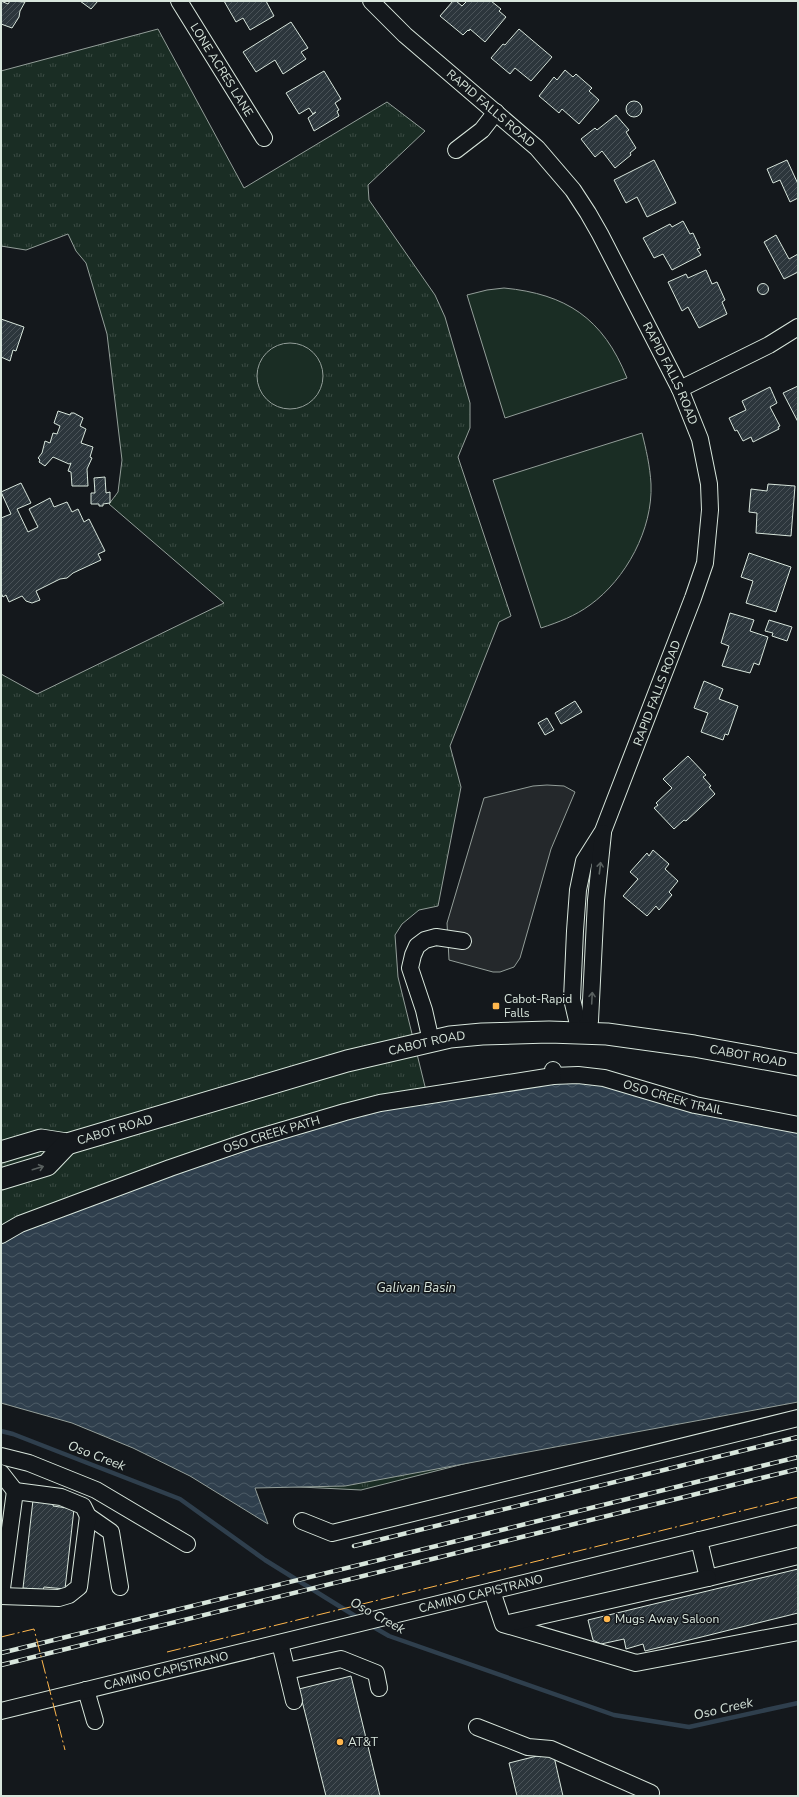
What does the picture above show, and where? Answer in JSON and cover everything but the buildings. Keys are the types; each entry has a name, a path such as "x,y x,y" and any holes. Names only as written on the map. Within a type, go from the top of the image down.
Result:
{"main road":[{"name":"CABOT ROAD","path":"1,1152 41,1140 67,1144 347,1061 431,1041 482,1034 549,1032 607,1034 689,1045 798,1065"},
{"name":"CABOT ROAD","path":"1,1179 47,1165 67,1144"}],"street":[{"name":"LONE ACRES LANE","path":"179,1 264,138"},
{"name":"RAPID FALLS ROAD","path":"371,1 405,35 537,148 555,168 588,213 680,389 700,439 709,484 709,517 705,563 694,598 603,831 596,900 590,1021 580,1033"},
{"path":"456,150 482,130 496,112"},
{"path":"680,389 769,345 798,327"},
{"path":"431,1041 424,1010 410,968 413,955 417,946 425,940 436,937 463,941"},
{"name":"OSO CREEK TRAIL","path":"553,1073 604,1078 695,1105 798,1125"},
{"name":"OSO CREEK PATH","path":"1,1235 20,1224 170,1168 257,1138 345,1112 380,1103 553,1073"},
{"path":"302,1521 332,1533 798,1418"},
{"path":"1,1456 29,1463 96,1490 187,1544"},
{"path":"1,1473 15,1491 61,1497 83,1506 88,1516 111,1532 120,1587"},
{"path":"15,1491 4,1538 1,1596 59,1598 70,1594 78,1587 88,1516"},
{"name":"CAMINO CAPISTRANO","path":"1,1711 798,1516"},
{"path":"699,1540 708,1578"},
{"path":"503,1624 708,1578 798,1556"},
{"path":"492,1591 503,1624"},
{"path":"503,1624 636,1663 798,1632"},
{"path":"280,1643 294,1701"},
{"path":"287,1671 341,1659 376,1673 379,1688"},
{"path":"86,1690 95,1721"},
{"path":"477,1727 528,1747 552,1748 651,1793"}],"green space":[{"path":"158,29 244,188 387,102 425,131 368,185 369,200 435,295 445,317 470,403 470,428 458,457 511,616 499,622 450,746 461,787 438,906 419,910 402,924 395,935 398,977 435,1127 798,1379 361,1490 260,1485 1,1366 1,674 37,694 224,603 109,504 118,492 122,460 107,334 86,263 76,251 68,234 26,250 1,246 1,71"},
{"path":"504,288 546,296 564,303 580,313 594,325 606,339 627,378 505,418 467,295"},
{"path":"283,343 297,343 309,348 318,357 323,369 321,389 314,400 297,409 283,409 271,404 262,395 257,383 257,369 262,357 271,348"},
{"path":"642,433 650,471 650,501 642,535 635,552 615,581 590,605 567,618 541,628 493,480"}],"shaded area":[{"path":"533,786 564,786 575,792 551,849 520,958 514,967 500,972 493,972 449,960 447,923 484,798"}],"water":[{"name":"Galivan Basin","path":"582,1081 798,1132 798,1402 345,1486 255,1488 268,1524 190,1476 133,1448 72,1423 1,1403 1,1241 9,1236 104,1197 374,1109"}],"waterway":[{"name":"Oso Creek","path":"1,1431 13,1434 180,1499 265,1560 360,1619"},
{"name":"Oso Creek","path":"370,1625 389,1636 614,1715 689,1727 798,1703"}],"railway":[{"path":"354,1546 798,1437"},
{"path":"1,1653 798,1457"},
{"path":"1,1665 798,1469"}],"power":[{"path":"167,1652 798,1497"},
{"path":"1,1637 34,1629 65,1750"}],"place":[{"name":"Cabot-Rapid Falls","path":"496,1006"},
{"name":"Mugs Away Saloon","path":"607,1619"},
{"name":"AT&T","path":"340,1742"}]}
